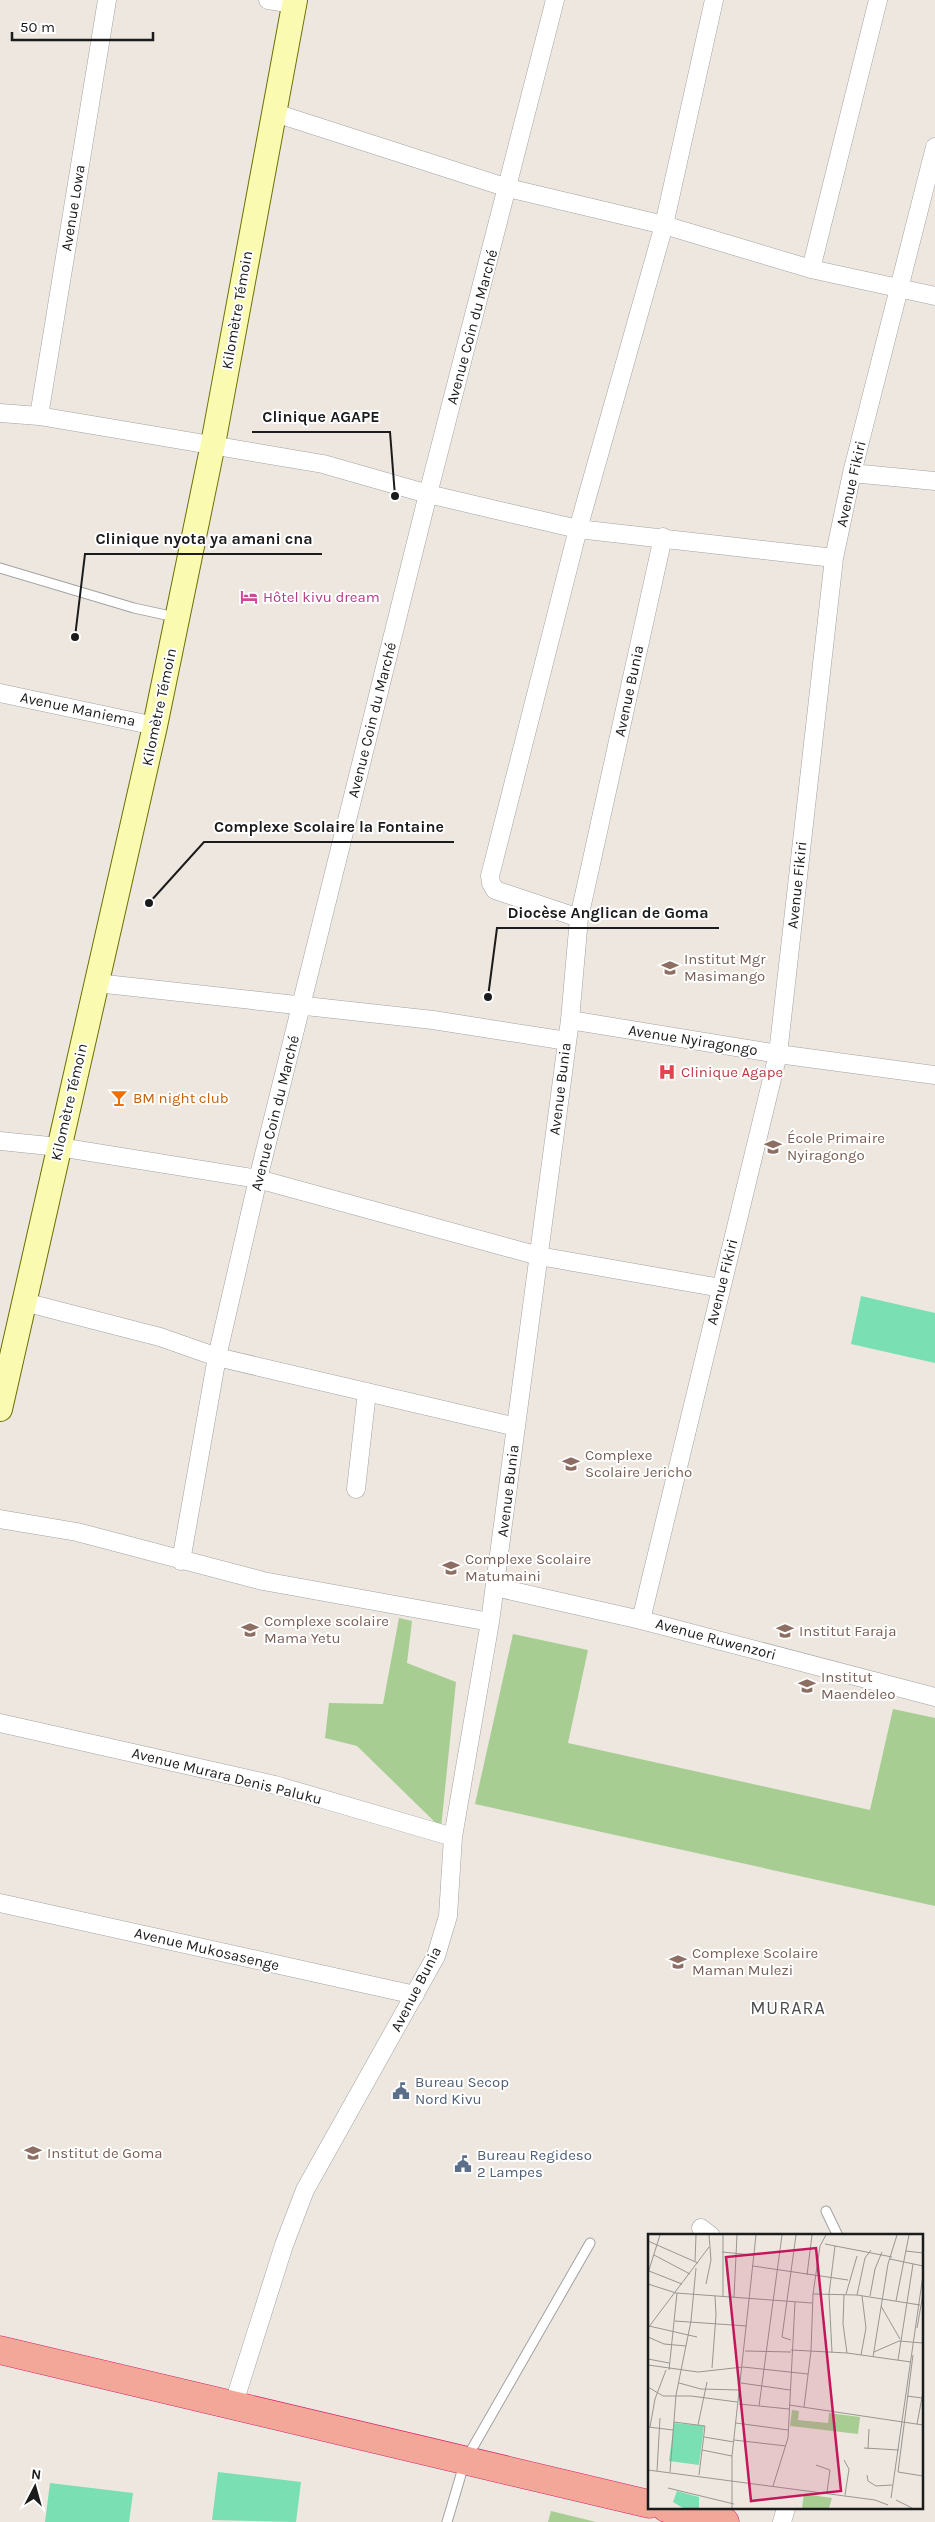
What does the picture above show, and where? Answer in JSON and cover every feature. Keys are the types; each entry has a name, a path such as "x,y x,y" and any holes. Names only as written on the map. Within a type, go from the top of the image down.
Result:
{"highway":[{"path":"0,2350 648,2504"},
{"path":"678,2510 709,2515"}],"main road":[{"name":"Kilomètre Témoin","path":"0,1409 3,1382 24,1302 156,726 213,444 272,112 294,2"}],"street":[{"name":"Avenue Lowa","path":"39,416 107,0"},
{"path":"268,0 294,2"},
{"name":"Avenue Coin du Marché","path":"181,1561 217,1357 258,1179 428,494 555,0"},
{"path":"579,918 495,890 490,876 578,529 664,225 714,0"},
{"path":"811,269 878,0"},
{"path":"272,112 508,188 664,225 811,269 935,296"},
{"name":"Avenue Fikiri","path":"641,1620 778,1054 834,558 852,473 935,147"},
{"path":"0,413 39,416 323,464 428,494 578,529 662,537 834,558"},
{"path":"852,473 935,481"},
{"name":"Avenue Bunia","path":"233,2406 284,2245 305,2190 436,1956 448,1916 453,1837 495,1587 570,1020 579,918 662,537"},
{"name":"Avenue Maniema","path":"0,693 156,726"},
{"path":"96,983 225,998 302,1004 433,1020 567,1041"},
{"name":"Avenue Nyiragongo","path":"570,1020 778,1054 935,1075"},
{"path":"0,1141 59,1148 258,1179 539,1256 721,1288"},
{"path":"24,1302 160,1337 217,1357 516,1427"},
{"path":"356,1489 367,1392"},
{"path":"0,1519 76,1532 263,1581 490,1622"},
{"name":"Avenue Ruwenzori","path":"495,1587 641,1620 935,1696"},
{"name":"Avenue Murara Denis Paluku","path":"0,1723 275,1784 453,1837"},
{"name":"Avenue Mukosasenge","path":"0,1903 415,1995"}],"lane":[{"path":"0,568 134,608 178,618"},
{"path":"826,2211 837,2234"},
{"path":"447,2522 465,2461 590,2244"}],"green space":[{"path":"861,1296 935,1313 935,1363 851,1344"},
{"path":"399,1618 412,1621 407,1663 456,1682 441,1828 357,1746 325,1738 329,1703 383,1704"},
{"path":"513,1634 588,1650 568,1743 870,1810 893,1709 935,1718 935,1906 475,1804"},
{"path":"218,2472 301,2482 296,2522 212,2520"},
{"path":"50,2483 133,2493 129,2522 45,2522"},
{"path":"551,2511 596,2522 548,2522"}],"place":[{"name":"Clinique AGAPE","path":"395,496"},
{"name":"Hôtel kivu dream","path":"249,597"},
{"name":"Clinique nyota ya amani cna","path":"75,637"},
{"name":"Complexe Scolaire la Fontaine","path":"149,903"},
{"name":"Institut Mgr Masimango","path":"670,968"},
{"name":"Diocèse Anglican de Goma","path":"488,997"},
{"name":"Clinique Agape","path":"667,1072"},
{"name":"BM night club","path":"119,1098"},
{"name":"École Primaire Nyiragongo","path":"773,1147"},
{"name":"Complexe Scolaire Jericho","path":"571,1464"},
{"name":"Complexe Scolaire Matumaini","path":"451,1568"},
{"name":"Complexe scolaire Mama Yetu","path":"250,1630"},
{"name":"Institut Faraja","path":"785,1631"},
{"name":"Institut Maendeleo","path":"807,1686"},
{"name":"Complexe Scolaire Maman Mulezi","path":"678,1962"},
{"name":"Bureau Secop Nord Kivu","path":"401,2091"},
{"name":"Institut de Goma","path":"33,2153"},
{"name":"Bureau Regideso 2 Lampes","path":"463,2164"}],"district":[{"name":"MURARA","path":"788,2008"}]}
